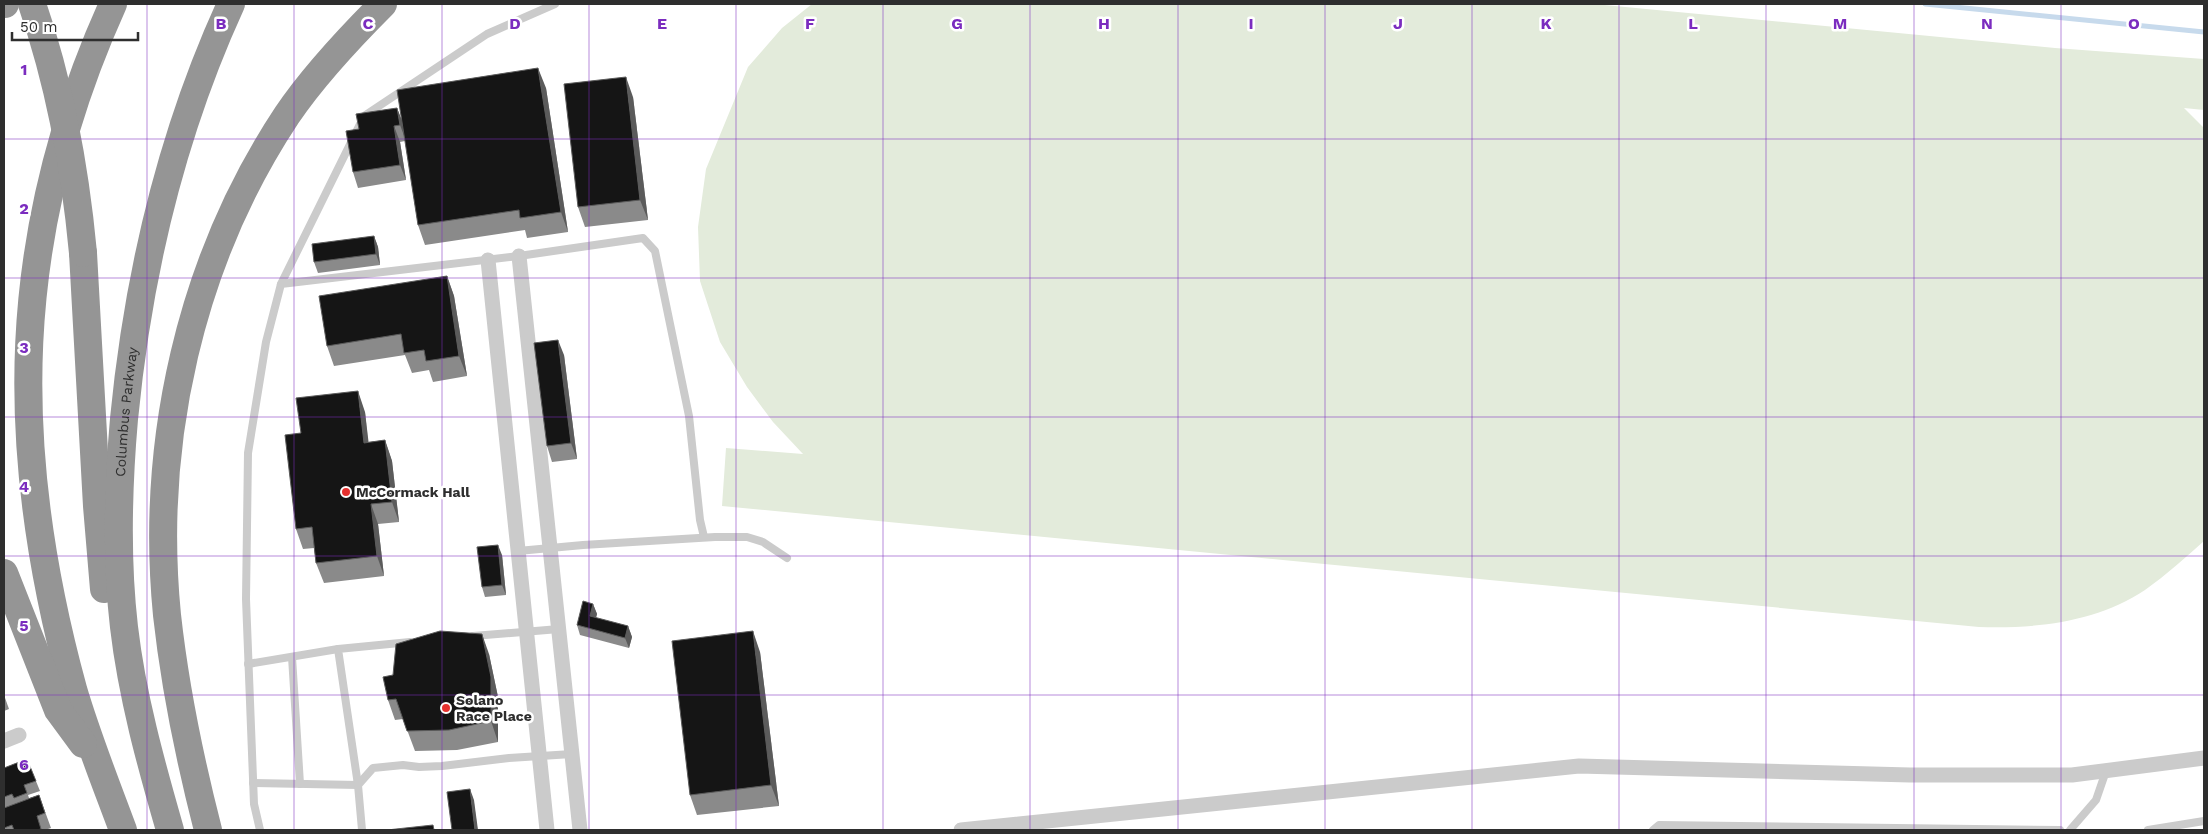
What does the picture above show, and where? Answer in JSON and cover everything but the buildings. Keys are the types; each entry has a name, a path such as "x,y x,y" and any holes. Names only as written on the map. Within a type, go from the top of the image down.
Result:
{"highway":[{"path":"32,4 48,54 66,126 78,198 83,253 96,506 109,626 126,706 148,774 170,830"},
{"path":"95,4 77,64 47,197 35,268 28,340 28,414 30,463 38,530 52,602 74,691 123,830"},
{"path":"47,197 86,66 113,4"},
{"name":"Columbus Parkway","path":"170,830 145,738 129,665 124,626 119,545 120,470 133,340 152,237 171,163 207,60 230,4"},
{"path":"208,830 190,756 167,614 164,524 166,470 174,399 190,330 212,262 257,165 300,96 383,4"},
{"path":"4,573 58,710 99,765"}],"street":[{"path":"519,256 580,830"},
{"path":"488,260 547,830"},
{"path":"4,741 19,735"},
{"path":"961,830 1579,766 1910,776 2072,775 2204,758"}],"lane":[{"path":"260,830 254,804 248,664 246,599 248,453 266,342 282,284 364,116 488,34 555,4"},
{"path":"282,284 488,260 643,238 655,251 689,416 700,520 704,537"},
{"path":"518,551 704,537 747,537 763,542 787,558"},
{"path":"467,637 559,629"},
{"path":"248,664 338,649 418,641"},
{"path":"338,649 358,786 362,830"},
{"path":"292,657 300,784"},
{"path":"358,786 373,768 403,765 419,767 442,766 509,758 572,754"},
{"path":"2070,830 2096,800 2106,770"},
{"path":"253,783 358,786"},
{"path":"2148,830 2204,820"},
{"path":"1653,830 1659,825 2060,830"}],"green space":[{"path":"812,4 1594,4 2055,48 2204,59 2204,110 2184,108 2204,128 2204,541 2145,590 2107,610 2044,625 1979,627 722,506 726,448 803,454 773,422 747,387 720,342 700,281 698,227 706,169 748,67 782,28"}],"waterway":[{"path":"1925,4 2204,32"}],"place":[{"name":"McCormack Hall","path":"346,492"},
{"name":"Solano Race Place","path":"446,708"}]}
